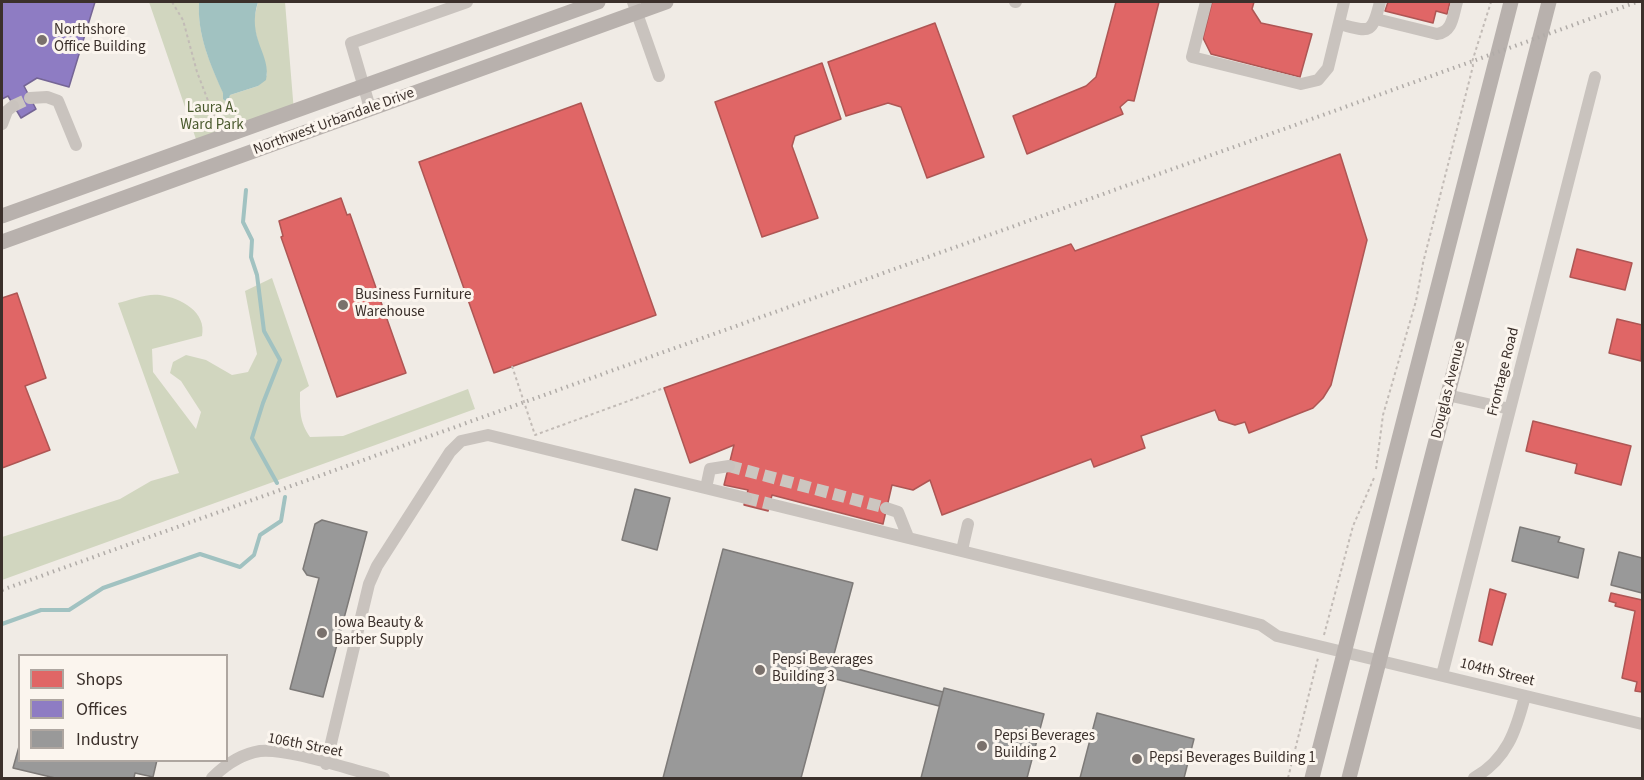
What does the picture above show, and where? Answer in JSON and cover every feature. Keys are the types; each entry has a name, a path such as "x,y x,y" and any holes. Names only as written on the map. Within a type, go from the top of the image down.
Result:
{"main road":[{"name":"Northwest Urbandale Drive","path":"2,216 598,2"},
{"name":"Northwest Urbandale Drive","path":"2,242 370,108 634,7 666,2"},
{"path":"1312,778 1511,2"},
{"name":"Douglas Avenue","path":"1349,778 1549,2"}],"street":[{"path":"370,108 351,43 467,2"},
{"path":"1206,2 1192,57 1301,84 1323,77 1344,2"},
{"path":"1339,24 1366,30 1374,25 1380,2"},
{"path":"1376,19 1444,34 1451,26 1456,2"},
{"path":"634,7 659,76"},
{"name":"Frontage Road","path":"1442,675 1595,77"},
{"path":"30,98 47,97 58,101 76,145"},
{"path":"2,124 7,111 14,106"},
{"path":"1448,395 1510,409"},
{"path":"326,764 369,584 377,566 450,452 461,441 488,435 746,498"},
{"path":"706,488 710,469 729,466"},
{"name":"104th Street","path":"770,504 1252,623 1277,636 1642,724"},
{"path":"886,508 898,512 908,537"},
{"path":"962,550 968,524"},
{"path":"1474,778 1492,766 1511,742 1525,696"},
{"name":"106th Street","path":"212,778 223,767 240,758 270,751 384,778"}],"path":[{"path":"172,2 183,20 197,72 217,124"},
{"path":"1288,778 1353,526 1374,476 1383,415 1416,301 1423,263 1473,66 1472,62 1491,2"},
{"path":"512,366 535,435 664,388"}],"green space":[{"name":"Laura A. Ward Park","path":"149,2 199,2 203,41 228,103 230,95 258,86 267,75 253,23 258,2 285,2 294,112 198,145"},
{"path":"272,278 309,386 300,392 300,404 302,420 310,437 343,436 468,389 475,409 2,580 2,537 120,499 151,481 179,473 118,303 144,296 160,295 184,303 196,313 202,327 202,336 152,349 153,372 196,429 201,412 181,381 170,373 173,362 186,355 206,360 232,375 248,372 257,354 245,291"}],"water":[{"path":"199,2 258,2 255,26 266,62 266,80 258,86 230,95 228,103 223,99 223,93 205,49 200,26"}],"building: Shops":[{"path":"1116,2 1159,2 1134,101 1128,100 1120,107 1123,114 1027,154 1013,116 1086,86 1096,77"},
{"path":"1212,2 1254,2 1252,9 1261,23 1312,34 1300,77 1211,54 1203,38"},
{"path":"1388,2 1450,2 1447,14 1436,11 1433,23 1385,11"},
{"path":"935,23 984,157 927,178 901,107 888,103 846,116 828,62"},
{"path":"822,63 841,119 795,136 792,146 818,218 762,237 715,102"},
{"path":"581,103 656,315 494,373 419,162"},
{"path":"1340,154 1367,240 1331,385 1313,408 1249,433 1245,422 1235,425 1219,420 1215,410 1141,436 1145,448 1094,467 1091,459 942,515 930,480 913,490 892,485 883,524 772,495 768,511 744,505 748,490 724,485 734,445 690,463 664,388 1071,244 1075,251"},
{"name":"Business Furniture Warehouse","path":"341,198 347,215 350,214 406,373 337,397 281,237 283,236 279,221"},
{"path":"1577,249 1632,263 1625,290 1570,277"},
{"path":"17,293 46,378 25,386 50,450 2,468 2,298"},
{"path":"1617,319 1642,325 1641,361 1609,353"},
{"path":"1533,421 1631,446 1621,485 1575,473 1577,464 1526,451"},
{"path":"1490,589 1506,594 1492,645 1479,641"},
{"path":"1611,593 1642,600 1642,692 1635,691 1637,682 1622,678 1635,611 1615,606 1616,603 1609,601"}],"building: Offices":[{"name":"Northshore Office Building","path":"2,2 95,2 69,87 37,78 24,86 36,109 21,118 8,96 2,99"}],"building: Industry":[{"path":"635,489 670,498 657,550 622,540"},
{"name":"Iowa Beauty & Barber Supply","path":"322,520 367,532 323,697 290,689 319,578 307,575 303,569 315,524"},
{"path":"1520,527 1560,537 1558,542 1584,549 1578,578 1512,561"},
{"name":"Pepsi Beverages Building 3","path":"723,549 853,583 801,778 663,778"},
{"path":"1619,552 1642,558 1642,593 1611,585"},
{"path":"832,662 943,692 939,706 828,677"},
{"name":"Pepsi Beverages Building 2","path":"944,688 1044,714 1027,778 921,778"},
{"name":"Pepsi Beverages Building 1","path":"1097,713 1194,739 1184,778 1080,778"},
{"path":"18,750 18,762 157,762 153,777 135,773 134,778 55,778 13,768"}],"waterway":[{"path":"246,190 243,222 252,240 251,257 257,275 264,331 280,360 252,438 277,483"},
{"path":"2,624 41,610 69,610 103,588 200,554 240,567 254,555 260,535 281,521 285,497"}],"tunnel":[{"path":"13,106 30,98"},
{"path":"729,466 886,508"},
{"path":"746,498 770,504"}],"railway":[{"path":"2,590 1637,2"}],"place":[{"name":"Northshore Office Building","path":"42,40"},
{"name":"Business Furniture Warehouse","path":"343,305"},
{"name":"Iowa Beauty & Barber Supply","path":"322,633"},
{"name":"Pepsi Beverages Building 3","path":"760,670"},
{"name":"Pepsi Beverages Building 2","path":"982,746"},
{"name":"Pepsi Beverages Building 1","path":"1137,759"}]}
